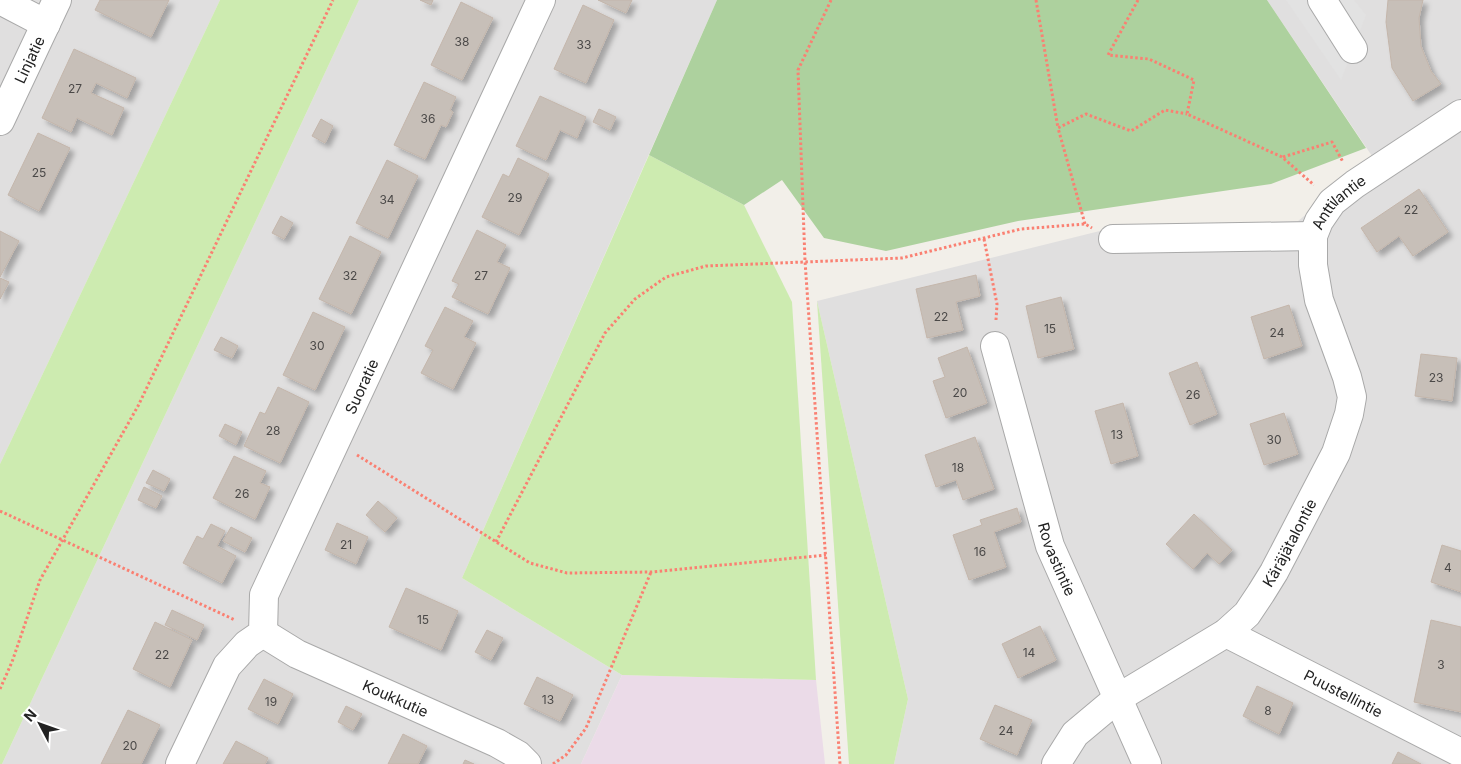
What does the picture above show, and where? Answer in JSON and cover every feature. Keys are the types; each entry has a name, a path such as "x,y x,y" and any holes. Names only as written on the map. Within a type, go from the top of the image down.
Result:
{"street":[{"path":"0,0 52,12"},
{"name":"Suoratie","path":"264,633 264,595 541,0"},
{"path":"1322,0 1353,49"},
{"name":"Linjatie","path":"0,121 52,12"},
{"name":"Anttilantie","path":"1113,239 1313,236 1319,221 1332,202 1355,184 1461,114"},
{"name":"Käräjätalontie","path":"1056,764 1075,734 1118,698 1226,633 1247,614 1274,572 1336,453 1350,414 1352,397 1347,377 1319,300 1313,265 1313,236"},
{"name":"Rovastintie","path":"995,346 1050,546 1147,764"},
{"path":"180,764 227,666 247,644 264,633"},
{"name":"Koukkutie","path":"264,633 297,654 497,743 518,755 527,764"},
{"name":"Puustellintie","path":"1226,633 1461,753"}],"path":[{"path":"0,689 12,662 40,580 138,406 333,0"},
{"path":"832,0 798,70 805,261 840,764"},
{"path":"1036,0 1058,128 1084,224"},
{"path":"1138,0 1108,55 1148,59 1194,80 1188,114"},
{"path":"1058,128 1086,114 1131,131 1165,110 1188,114 1282,157 1332,202"},
{"path":"1282,157 1332,142 1355,184"},
{"path":"496,542 604,333 635,299 666,277 706,266 902,258 1021,229 1084,224 1113,239"},
{"path":"984,239 997,304 995,346"},
{"path":"336,442 530,563 566,573 651,572 826,555"},
{"path":"0,511 264,633"},
{"path":"553,764 566,755 586,728 651,572"}],"shaded area":[{"path":"0,0 220,0 0,464"},
{"path":"359,0 717,0 462,578 622,675 581,764 2,764"},
{"path":"1267,0 1461,0 1461,764 894,764 908,699 817,301 1120,226 1298,221 1374,159"},
{"path":"1286,0 1354,0 1366,15 1341,80"},
{"path":"622,675 816,680 825,764 581,764"}],"green space":[{"path":"220,0 359,0 2,764 0,764 0,464"},
{"path":"717,0 1267,0 1366,148 1271,184 1018,221 886,251 824,238 782,180 744,205 649,155"},
{"path":"649,155 744,205 792,302 816,680 622,675 462,578"},
{"path":"817,301 908,699 894,764 849,764"}],"building":[{"path":"100,0 169,0 151,37 95,10"},
{"path":"420,0 433,0 431,5"},
{"path":"598,0 632,0 626,13"},
{"path":"1388,0 1423,0 1419,18 1421,46 1431,71 1441,84 1413,101 1392,68 1386,22"},
{"path":"461,2 493,18 462,80 431,65"},
{"path":"583,5 614,20 586,83 554,69"},
{"path":"74,49 136,78 127,98 96,83 91,93 124,108 112,135 77,118 71,132 42,118"},
{"path":"424,82 456,97 450,110 453,112 446,127 441,125 425,159 394,145"},
{"path":"540,96 586,117 577,138 560,130 546,160 516,146"},
{"path":"599,109 616,117 610,130 593,122"},
{"path":"321,119 333,126 325,143 312,136"},
{"path":"38,133 70,148 39,211 8,195"},
{"path":"518,158 549,174 519,235 482,217 503,174 509,177"},
{"path":"387,160 418,176 388,238 356,223"},
{"path":"1419,189 1448,232 1413,256 1399,236 1377,252 1361,228"},
{"path":"281,216 293,223 284,239 272,233"},
{"path":"477,230 506,245 497,262 510,268 488,314 452,297 459,284 452,281"},
{"path":"0,231 19,241 0,277"},
{"path":"350,236 381,252 351,314 319,299"},
{"path":"976,275 980,296 956,302 963,330 927,338 916,289"},
{"path":"0,278 9,282 0,299"},
{"path":"1061,297 1074,349 1038,358 1026,306"},
{"path":"1289,305 1302,346 1264,359 1251,317"},
{"path":"445,307 473,321 464,337 476,343 453,389 421,373 433,350 425,346"},
{"path":"313,312 345,327 315,390 283,375"},
{"path":"221,337 238,346 232,358 214,350"},
{"path":"967,347 987,403 946,418 933,381 945,377 938,358"},
{"path":"1421,354 1457,358 1452,401 1415,396"},
{"path":"1197,362 1217,414 1190,425 1169,373"},
{"path":"278,387 309,402 280,463 244,446 260,412 265,414"},
{"path":"1123,403 1138,456 1111,464 1095,411"},
{"path":"1284,413 1298,454 1264,465 1250,424"},
{"path":"225,424 242,432 236,445 219,436"},
{"path":"975,437 994,489 963,500 956,480 936,487 925,455"},
{"path":"234,456 266,471 260,483 270,487 255,519 213,498"},
{"path":"153,470 170,479 164,491 146,483"},
{"path":"144,487 162,496 156,508 138,500"},
{"path":"378,501 397,518 385,532 366,515"},
{"path":"1017,508 1021,522 994,532 1006,567 969,580 953,535 982,525 980,520"},
{"path":"1194,514 1232,550 1219,564 1207,553 1193,569 1166,544"},
{"path":"337,523 368,537 356,564 325,550"},
{"path":"211,524 225,531 217,546 236,556 222,583 183,563 197,536 203,539"},
{"path":"231,527 252,538 245,552 223,541"},
{"path":"1442,545 1461,551 1461,592 1431,582"},
{"path":"406,588 458,611 441,650 389,627"},
{"path":"172,610 204,625 197,640 165,625"},
{"path":"1431,620 1461,627 1461,712 1414,702"},
{"path":"155,622 192,640 170,687 133,669"},
{"path":"1040,626 1056,660 1018,678 1002,644"},
{"path":"487,630 503,638 491,660 475,652"},
{"path":"537,677 573,695 560,721 524,704"},
{"path":"264,679 293,694 278,724 248,709"},
{"path":"1257,686 1293,703 1279,734 1243,716"},
{"path":"995,705 1032,720 1017,755 980,739"},
{"path":"346,706 362,714 353,730 338,722"},
{"path":"128,710 160,725 141,764 101,764"},
{"path":"403,734 427,746 418,764 388,764"},
{"path":"236,741 268,758 265,764 223,764"},
{"path":"1398,752 1421,764 1392,764"},
{"path":"465,760 474,764 463,764"}]}
